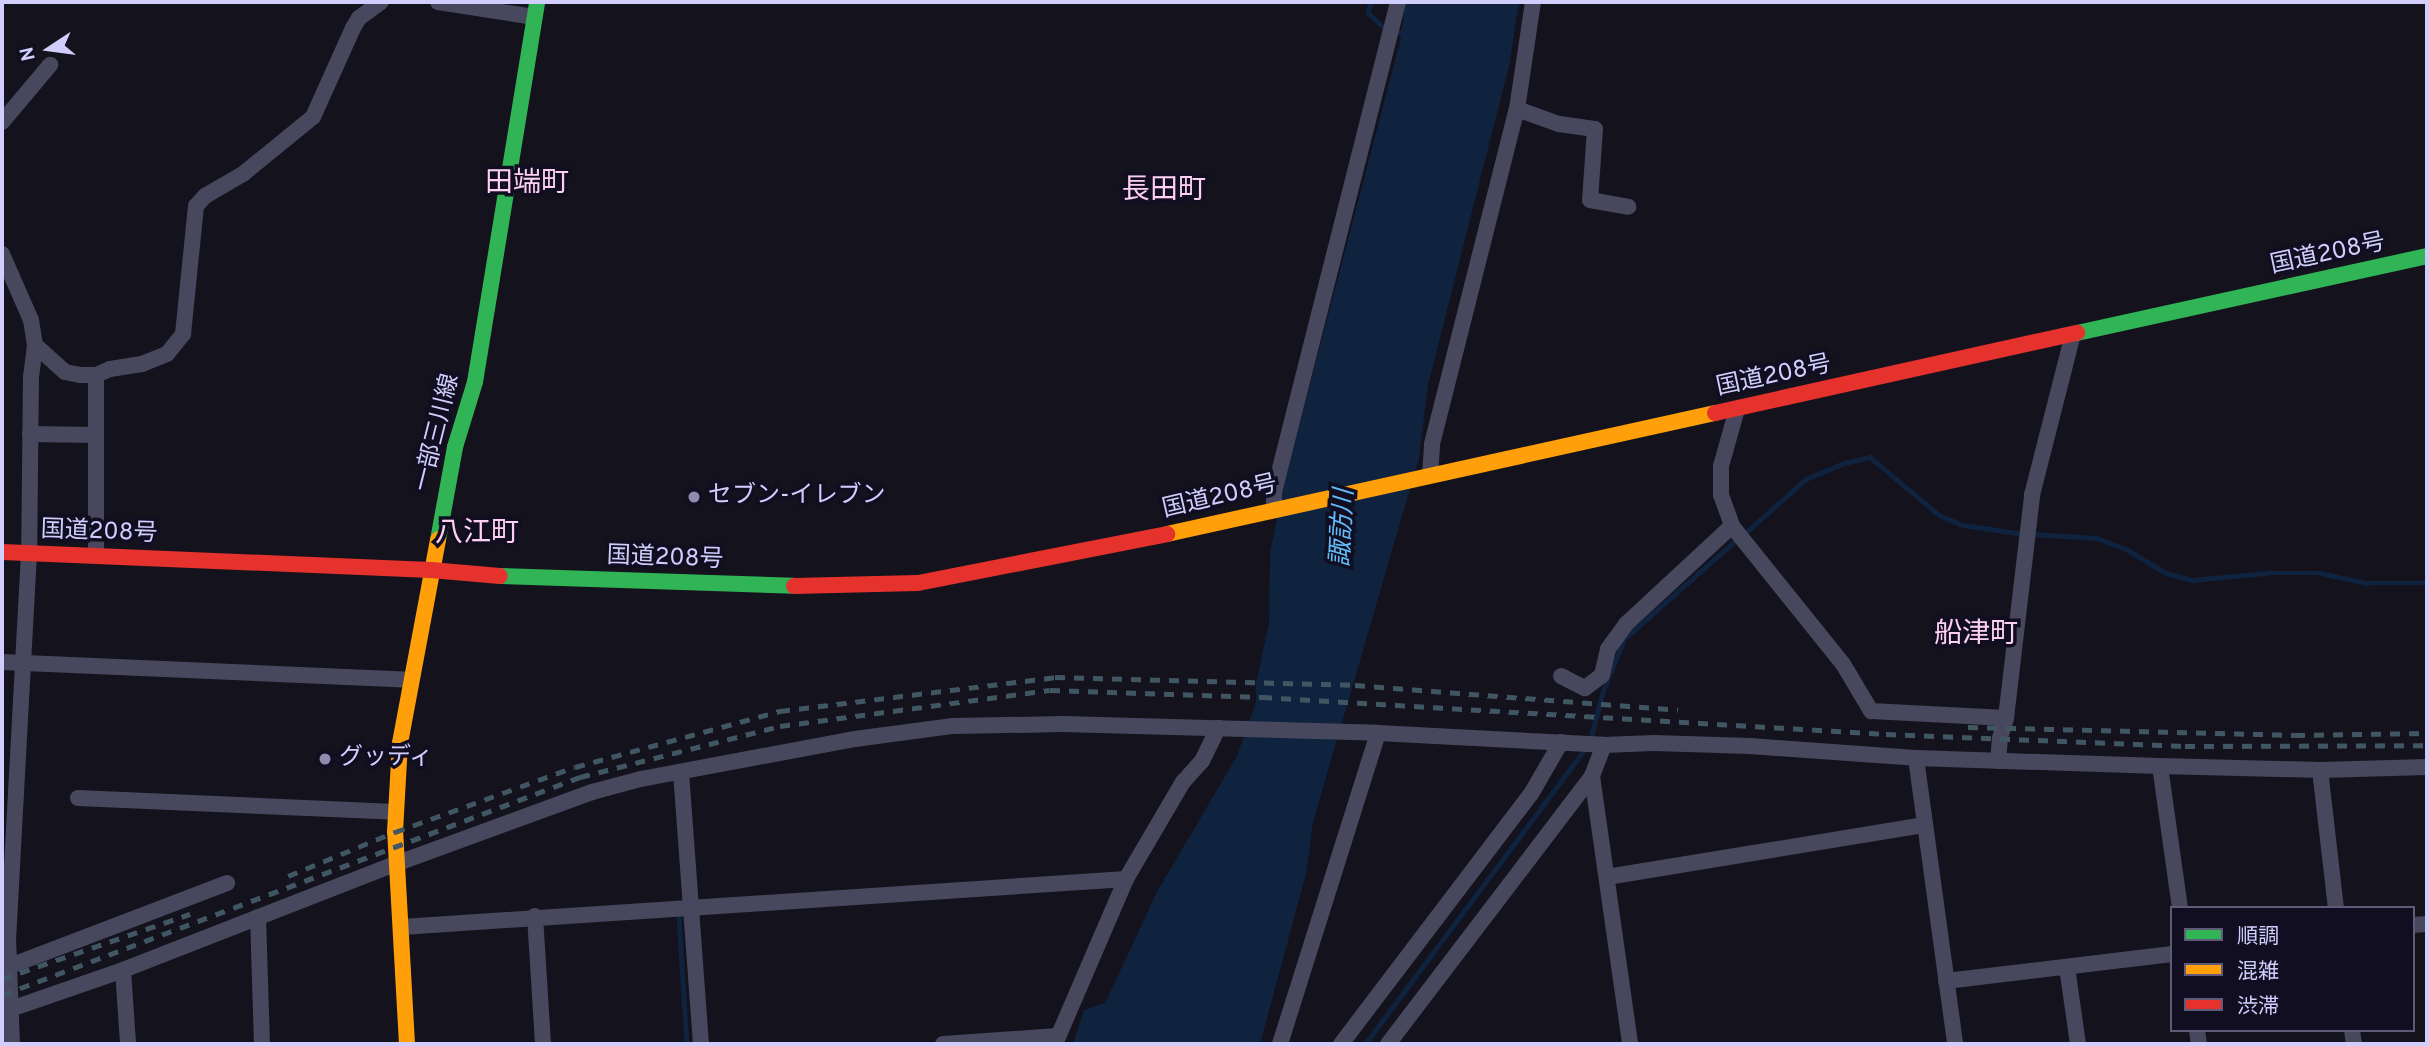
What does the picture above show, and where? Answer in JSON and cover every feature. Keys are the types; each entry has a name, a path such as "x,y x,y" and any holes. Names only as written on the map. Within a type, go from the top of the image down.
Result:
{"main road":[{"name":"一部三川線","path":"407,1044 396,812 400,743 455,447 475,383 535,10"},
{"name":"国道208号","path":"2,552 431,570 510,577 793,586 918,583 1062,557 2427,256"}],"street":[{"path":"35,345 65,372 96,375 110,369 142,364 167,354 183,334 196,206 205,195 243,174 313,117 353,28 359,18 381,2"},
{"path":"438,2 535,10"},
{"path":"1279,508 1274,492 1398,2"},
{"path":"1430,475 1432,444 1517,109 1533,2"},
{"path":"2,122 50,65"},
{"path":"1517,109 1559,124 1595,129 1590,200 1628,207"},
{"path":"2,254 31,320 35,345 31,376 29,553 8,795 5,968 6,1011 12,1044"},
{"path":"1998,761 2000,738 2006,718 2032,495 2073,334"},
{"path":"96,375 96,555"},
{"path":"1737,409 1721,466 1721,495 1732,526 1843,664 1871,711 2006,718"},
{"path":"30,434 96,435"},
{"path":"1561,676 1585,688 1602,675 1608,649 1626,624 1732,526"},
{"path":"2,662 410,680"},
{"path":"6,1011 123,970 398,863 592,792 855,739 953,726 1063,724 1378,733 1604,745 1654,743 1750,746 1916,758 2160,766 2320,770 2427,766"},
{"path":"943,1044 1056,1040 1126,879 1183,782 1202,761 1218,728"},
{"path":"1280,1044 1378,733"},
{"path":"1341,1044 1531,794 1560,742"},
{"path":"1388,1044 1592,776 1604,745"},
{"path":"1916,758 1955,1044"},
{"path":"2160,766 2180,906"},
{"path":"2320,770 2336,906"},
{"path":"681,772 701,1044"},
{"path":"1592,776 1630,1044"},
{"path":"78,798 396,812"},
{"path":"1607,877 1925,825"},
{"path":"402,927 692,905 1126,879"},
{"path":"5,968 64,946 69,941 227,883"},
{"path":"535,916 543,1044"},
{"path":"258,917 262,1044"},
{"path":"1946,981 2170,954"},
{"path":"2067,967 2078,1044"},
{"path":"123,970 128,1044"}],"water":[{"name":"諏訪川","path":"1405,2 1519,2 1510,62 1428,385 1419,458 1313,822 1307,870 1260,1044 1073,1044 1084,1010 1105,1003 1158,890 1237,756 1256,702 1256,684 1269,622 1270,553 1283,487 1401,38 1397,32 1402,29"}],"waterway":[{"path":"1371,2 1368,13 1387,30"},
{"path":"1744,534 1806,479 1844,463 1870,457 1939,515 1963,525 2023,534"},
{"path":"2031,534 2097,538 2126,549 2166,573 2192,580 2266,573 2320,573 2367,583 2427,583"},
{"path":"1590,740 1603,691 1624,639 1737,539"},
{"path":"1365,1044 1586,747"},
{"path":"679,917 687,1044"}],"railway":[{"path":"288,876 395,832 575,767 780,711 1055,677 1355,685 1678,710"},
{"path":"2,995 580,777 780,726 1050,690 1262,697 1886,734 2185,746 2427,745"},
{"path":"1968,727 2295,735 2427,733"},
{"path":"2,979 190,914"}],"traffic: fast":[{"path":"438,540 455,447 475,382 537,2"},
{"path":"2077,333 2427,256"},
{"path":"500,576 794,586"}],"traffic: slow":[{"path":"1167,534 1715,413"},
{"path":"407,1044 395,832 400,743 438,540"}],"traffic: jam":[{"path":"1715,413 2077,333"},
{"path":"794,586 918,583 1167,534"},
{"path":"2,552 431,570 500,576"}],"place":[{"name":"セブン-イレブン","path":"694,497"},
{"name":"グッディ","path":"325,759"}],"district":[{"name":"田端町","path":"527,184"},
{"name":"長田町","path":"1164,191"},
{"name":"八江町","path":"477,534"},
{"name":"船津町","path":"1976,635"}]}
